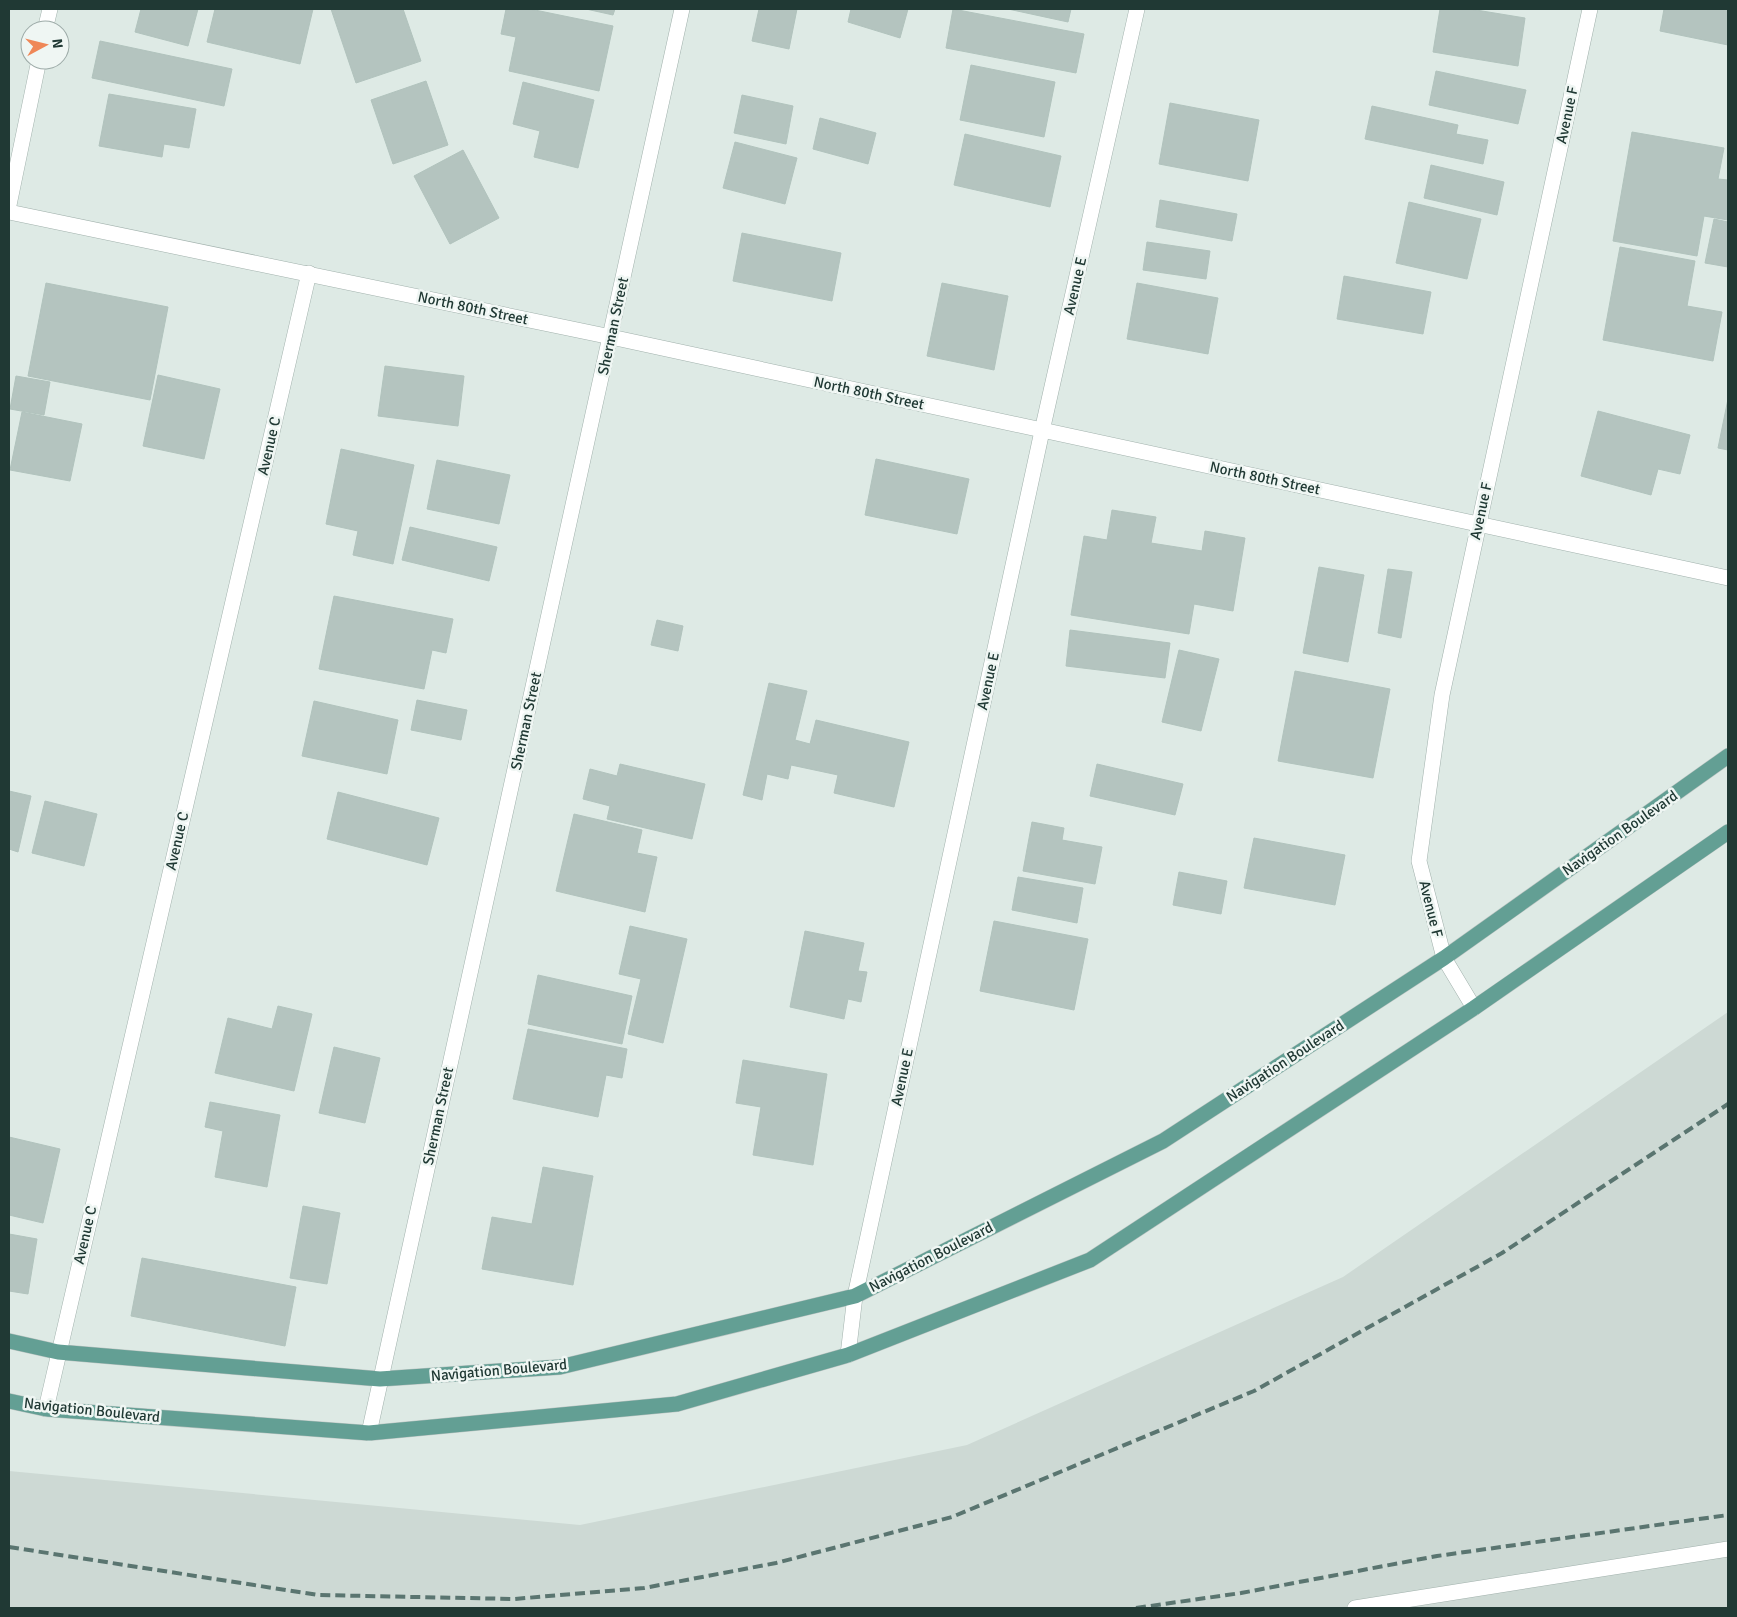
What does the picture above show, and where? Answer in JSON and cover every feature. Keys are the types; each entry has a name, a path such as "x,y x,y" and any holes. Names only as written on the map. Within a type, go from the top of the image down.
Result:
{"main road":[{"name":"Navigation Boulevard","path":"9,1341 58,1352 380,1379 560,1367 855,1296 1163,1141 1444,958 1728,756"},
{"name":"Navigation Boulevard","path":"9,1401 46,1408 369,1433 678,1404 848,1355 1090,1260 1474,1008 1728,832"}],"street":[{"name":"Sherman Street","path":"369,1433 682,9"},
{"name":"Avenue E","path":"848,1355 855,1296 1042,431 1136,9"},
{"name":"Avenue F","path":"1474,1008 1444,958 1419,861 1442,695 1590,9"},
{"path":"9,204 37,70"},
{"name":"North 80th Street","path":"9,212 611,337 1728,578"},
{"name":"Avenue C","path":"46,1408 309,273"},
{"path":"1355,1608 1728,1550"}],"shaded area":[{"path":"1728,1012 1728,1608 9,1608 9,1471 580,1525 967,1445 1343,1277"}],"building":[{"path":"141,9 198,9 188,46 135,32"},
{"path":"215,9 313,9 300,64 207,42"},
{"path":"331,9 403,9 421,61 356,83"},
{"path":"506,9 530,9 613,26 599,91 509,71 516,37 501,34"},
{"path":"586,9 615,9 613,15"},
{"path":"759,9 797,9 789,49 752,41"},
{"path":"851,9 908,9 900,38 848,22"},
{"path":"953,9 1084,34 1076,73 946,48"},
{"path":"1008,9 1071,9 1068,22"},
{"path":"1440,9 1470,9 1525,18 1518,66 1433,52"},
{"path":"1664,9 1728,9 1728,45 1660,31"},
{"path":"100,41 232,69 224,106 92,78"},
{"path":"971,65 1055,82 1044,137 960,120"},
{"path":"1436,71 1526,90 1518,124 1429,105"},
{"path":"426,81 448,145 393,164 371,100"},
{"path":"523,82 594,100 578,168 534,157 540,131 513,124"},
{"path":"109,94 196,109 189,148 164,144 162,157 99,146"},
{"path":"742,95 793,106 786,144 734,133"},
{"path":"1170,103 1259,120 1248,181 1159,164"},
{"path":"1372,106 1458,125 1456,134 1488,140 1483,164 1365,139"},
{"path":"820,118 876,133 868,164 813,149"},
{"path":"1632,132 1724,148 1718,179 1728,180 1728,220 1704,216 1697,256 1613,241"},
{"path":"965,134 1061,156 1050,207 954,185"},
{"path":"735,142 797,158 785,204 723,188"},
{"path":"463,150 499,218 450,244 414,176"},
{"path":"1431,165 1504,182 1497,215 1424,198"},
{"path":"1160,200 1237,214 1232,241 1156,227"},
{"path":"1409,202 1481,219 1467,279 1396,263"},
{"path":"1714,219 1728,222 1728,267 1705,263"},
{"path":"742,233 841,253 832,301 733,281"},
{"path":"1147,242 1210,251 1206,279 1143,270"},
{"path":"1620,247 1695,261 1687,306 1722,312 1713,361 1603,340"},
{"path":"1344,276 1431,292 1423,334 1337,319"},
{"path":"46,283 168,307 150,400 28,376"},
{"path":"942,283 1008,296 994,370 927,356"},
{"path":"1137,283 1218,298 1208,354 1127,339"},
{"path":"385,366 464,376 458,426 378,416"},
{"path":"158,375 220,389 204,459 143,446"},
{"path":"16,376 50,382 44,415 10,409"},
{"path":"1728,399 1728,450 1718,448"},
{"path":"1598,411 1690,435 1680,474 1658,469 1651,495 1581,476"},
{"path":"22,412 82,424 70,481 10,470"},
{"path":"341,449 414,465 393,564 353,555 358,531 326,524"},
{"path":"876,459 969,479 957,534 865,515"},
{"path":"437,460 510,475 499,524 427,509"},
{"path":"1112,510 1156,517 1151,543 1202,551 1205,531 1245,538 1233,611 1194,604 1189,634 1071,615 1084,536 1107,540"},
{"path":"410,527 497,547 489,581 402,560"},
{"path":"1319,567 1364,575 1348,662 1303,653"},
{"path":"1388,569 1412,572 1401,638 1378,633"},
{"path":"334,596 453,619 446,653 432,650 424,689 319,669"},
{"path":"657,620 683,626 678,651 651,645"},
{"path":"1070,630 1170,643 1165,678 1066,666"},
{"path":"1179,650 1219,659 1201,731 1162,722"},
{"path":"1295,671 1390,689 1373,778 1278,761"},
{"path":"769,683 807,691 795,740 810,744 816,720 909,742 894,807 834,793 838,775 791,765 788,779 767,774 762,800 743,795"},
{"path":"417,700 467,710 461,740 411,730"},
{"path":"314,701 398,720 387,774 302,756"},
{"path":"620,764 705,784 692,839 607,819 610,806 583,799 590,769 617,776"},
{"path":"1097,764 1183,784 1175,815 1090,796"},
{"path":"9,791 31,796 18,852 9,849"},
{"path":"338,792 439,818 427,865 327,839"},
{"path":"45,801 97,814 84,866 32,853"},
{"path":"574,814 642,830 637,853 657,857 645,912 556,891"},
{"path":"1032,822 1064,828 1062,840 1102,847 1095,884 1023,871"},
{"path":"1254,838 1345,855 1335,905 1244,888"},
{"path":"1179,872 1227,881 1221,914 1173,905"},
{"path":"1018,877 1083,888 1077,923 1012,910"},
{"path":"994,921 1088,939 1074,1010 980,991"},
{"path":"630,926 687,939 663,1043 628,1034 641,979 619,974"},
{"path":"805,931 864,943 858,971 867,972 861,1002 848,999 844,1019 790,1007"},
{"path":"538,975 632,996 622,1044 528,1024"},
{"path":"278,1006 312,1014 294,1091 215,1073 228,1018 272,1029"},
{"path":"528,1029 627,1049 622,1078 606,1075 598,1117 513,1099"},
{"path":"334,1047 380,1058 365,1123 319,1113"},
{"path":"743,1060 827,1074 813,1165 753,1155 761,1107 736,1103"},
{"path":"210,1102 280,1115 267,1187 215,1177 223,1131 205,1127"},
{"path":"9,1137 60,1149 43,1223 9,1215"},
{"path":"543,1167 593,1176 573,1285 482,1269 492,1217 532,1224"},
{"path":"303,1206 340,1213 327,1284 290,1278"},
{"path":"9,1234 37,1239 28,1294 9,1291"},
{"path":"142,1258 296,1287 285,1346 131,1316"}],"railway":[{"path":"9,1547 318,1595 514,1599 644,1588 776,1563 952,1517 1254,1391 1502,1253 1728,1104"},
{"path":"1136,1608 1241,1593 1437,1556 1728,1515"}]}
